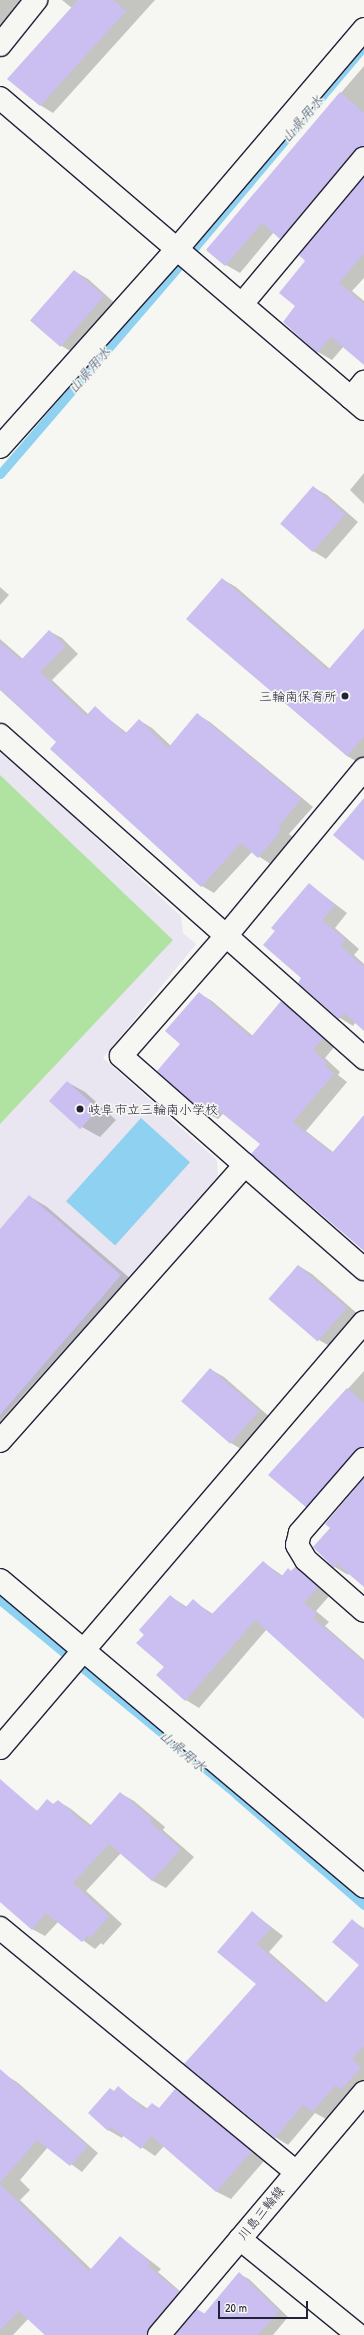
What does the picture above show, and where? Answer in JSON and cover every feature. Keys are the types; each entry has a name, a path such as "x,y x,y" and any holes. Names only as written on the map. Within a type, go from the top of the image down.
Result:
{"street":[{"path":"0,45 36,0"},
{"path":"0,447 177,250 364,29"},
{"path":"0,98 242,304 360,396"},
{"path":"242,304 364,158"},
{"path":"0,735 364,1058"},
{"path":"364,769 226,936 120,1056 364,1269"},
{"path":"0,1441 245,1164"},
{"path":"0,1748 76,1661 364,1322"},
{"path":"364,1459 300,1533 297,1545 306,1560 364,1611"},
{"path":"0,1580 76,1661 364,1887"},
{"path":"0,1928 295,2171"},
{"name":"川島三輪線","path":"159,2335 240,2240 295,2171 364,2092"},
{"path":"240,2240 358,2335"}],"shaded area":[{"name":"岐阜市立三輪南小学校","path":"0,749 181,916 183,933 196,944 103,1058 217,1160 218,1180 0,1420"}],"green space":[{"path":"0,775 173,940 0,1124"}],"water":[{"path":"141,1118 190,1162 115,1245 66,1201"}],"building":[{"path":"78,0 113,0 126,11 40,106 7,79"},
{"path":"340,92 364,113 364,146 354,150 280,239 262,223 225,266 206,250"},
{"path":"364,177 364,253 339,283 364,304 364,365 331,337 317,353 283,322 295,306 279,293 305,261 299,255"},
{"path":"74,270 104,296 60,347 30,321"},
{"path":"313,486 345,514 313,552 280,524"},
{"path":"222,578 328,670 364,628 364,736 347,756 186,619"},
{"path":"49,630 66,646 40,672 86,716 95,706 125,734 139,719 168,748 197,713 301,799 278,827 282,830 258,858 241,843 201,887 50,749 56,742 0,689 0,642 21,660"},
{"path":"364,798 364,861 333,835"},
{"path":"309,883 335,905 322,920 346,940 341,946 364,967 364,1031 344,1013 339,1019 298,983 301,978 263,945 275,931 271,928"},
{"path":"199,992 251,1037 281,1001 323,1038 313,1050 328,1064 325,1066 334,1074 293,1122 332,1153 364,1115 364,1251 251,1154 260,1144 212,1105 204,1113 157,1071 180,1044 165,1031"},
{"path":"67,1081 98,1109 80,1129 49,1101"},
{"path":"29,1195 121,1275 0,1415 0,1229"},
{"path":"298,1265 347,1308 318,1342 268,1299"},
{"path":"210,1368 259,1411 230,1444 181,1401"},
{"path":"347,1388 364,1403 364,1447 355,1451 306,1507 268,1475"},
{"path":"364,1478 364,1587 337,1564 334,1568 313,1547 330,1528 325,1524"},
{"path":"263,1561 281,1577 288,1568 291,1571 295,1567 318,1587 304,1603 317,1614 313,1618 364,1662 364,1719 255,1620 185,1701 156,1675 164,1667 136,1643 144,1635 139,1630 170,1595 185,1608 193,1599 211,1615"},
{"path":"0,1779 37,1811 47,1799 53,1804 58,1800 89,1827 120,1792 152,1819 150,1822 181,1849 152,1881 109,1844 73,1883 109,1916 90,1938 87,1936 82,1942 46,1913 32,1930 0,1902"},
{"path":"252,1911 271,1928 257,1944 325,2004 359,1965 332,1942 352,1919 364,1930 364,2046 352,2059 361,2067 341,2090 336,2085 312,2112 303,2105 275,2138 184,2064 256,1984 217,1952"},
{"path":"0,2069 88,2146 70,2166 37,2140 0,2183"},
{"path":"118,2086 145,2110 152,2103 159,2108 175,2089 252,2151 216,2192 151,2136 141,2149 111,2127 108,2131 88,2113 110,2088 114,2091"},
{"path":"0,2184 89,2271 120,2236 150,2262 147,2265 179,2292 149,2327 147,2335 45,2335 19,2311 0,2330"},
{"path":"239,2272 279,2311 258,2335 175,2335 197,2309 204,2314"}],"waterway":[{"name":"山県用水","path":"194,248 364,46"},
{"name":"山県用水","path":"0,474 179,266"},
{"name":"山県用水","path":"0,1600 237,1795 364,1905"}],"place":[{"name":"三輪南保育所","path":"345,696"},
{"name":"岐阜市立三輪南小学校","path":"80,1109"}]}
